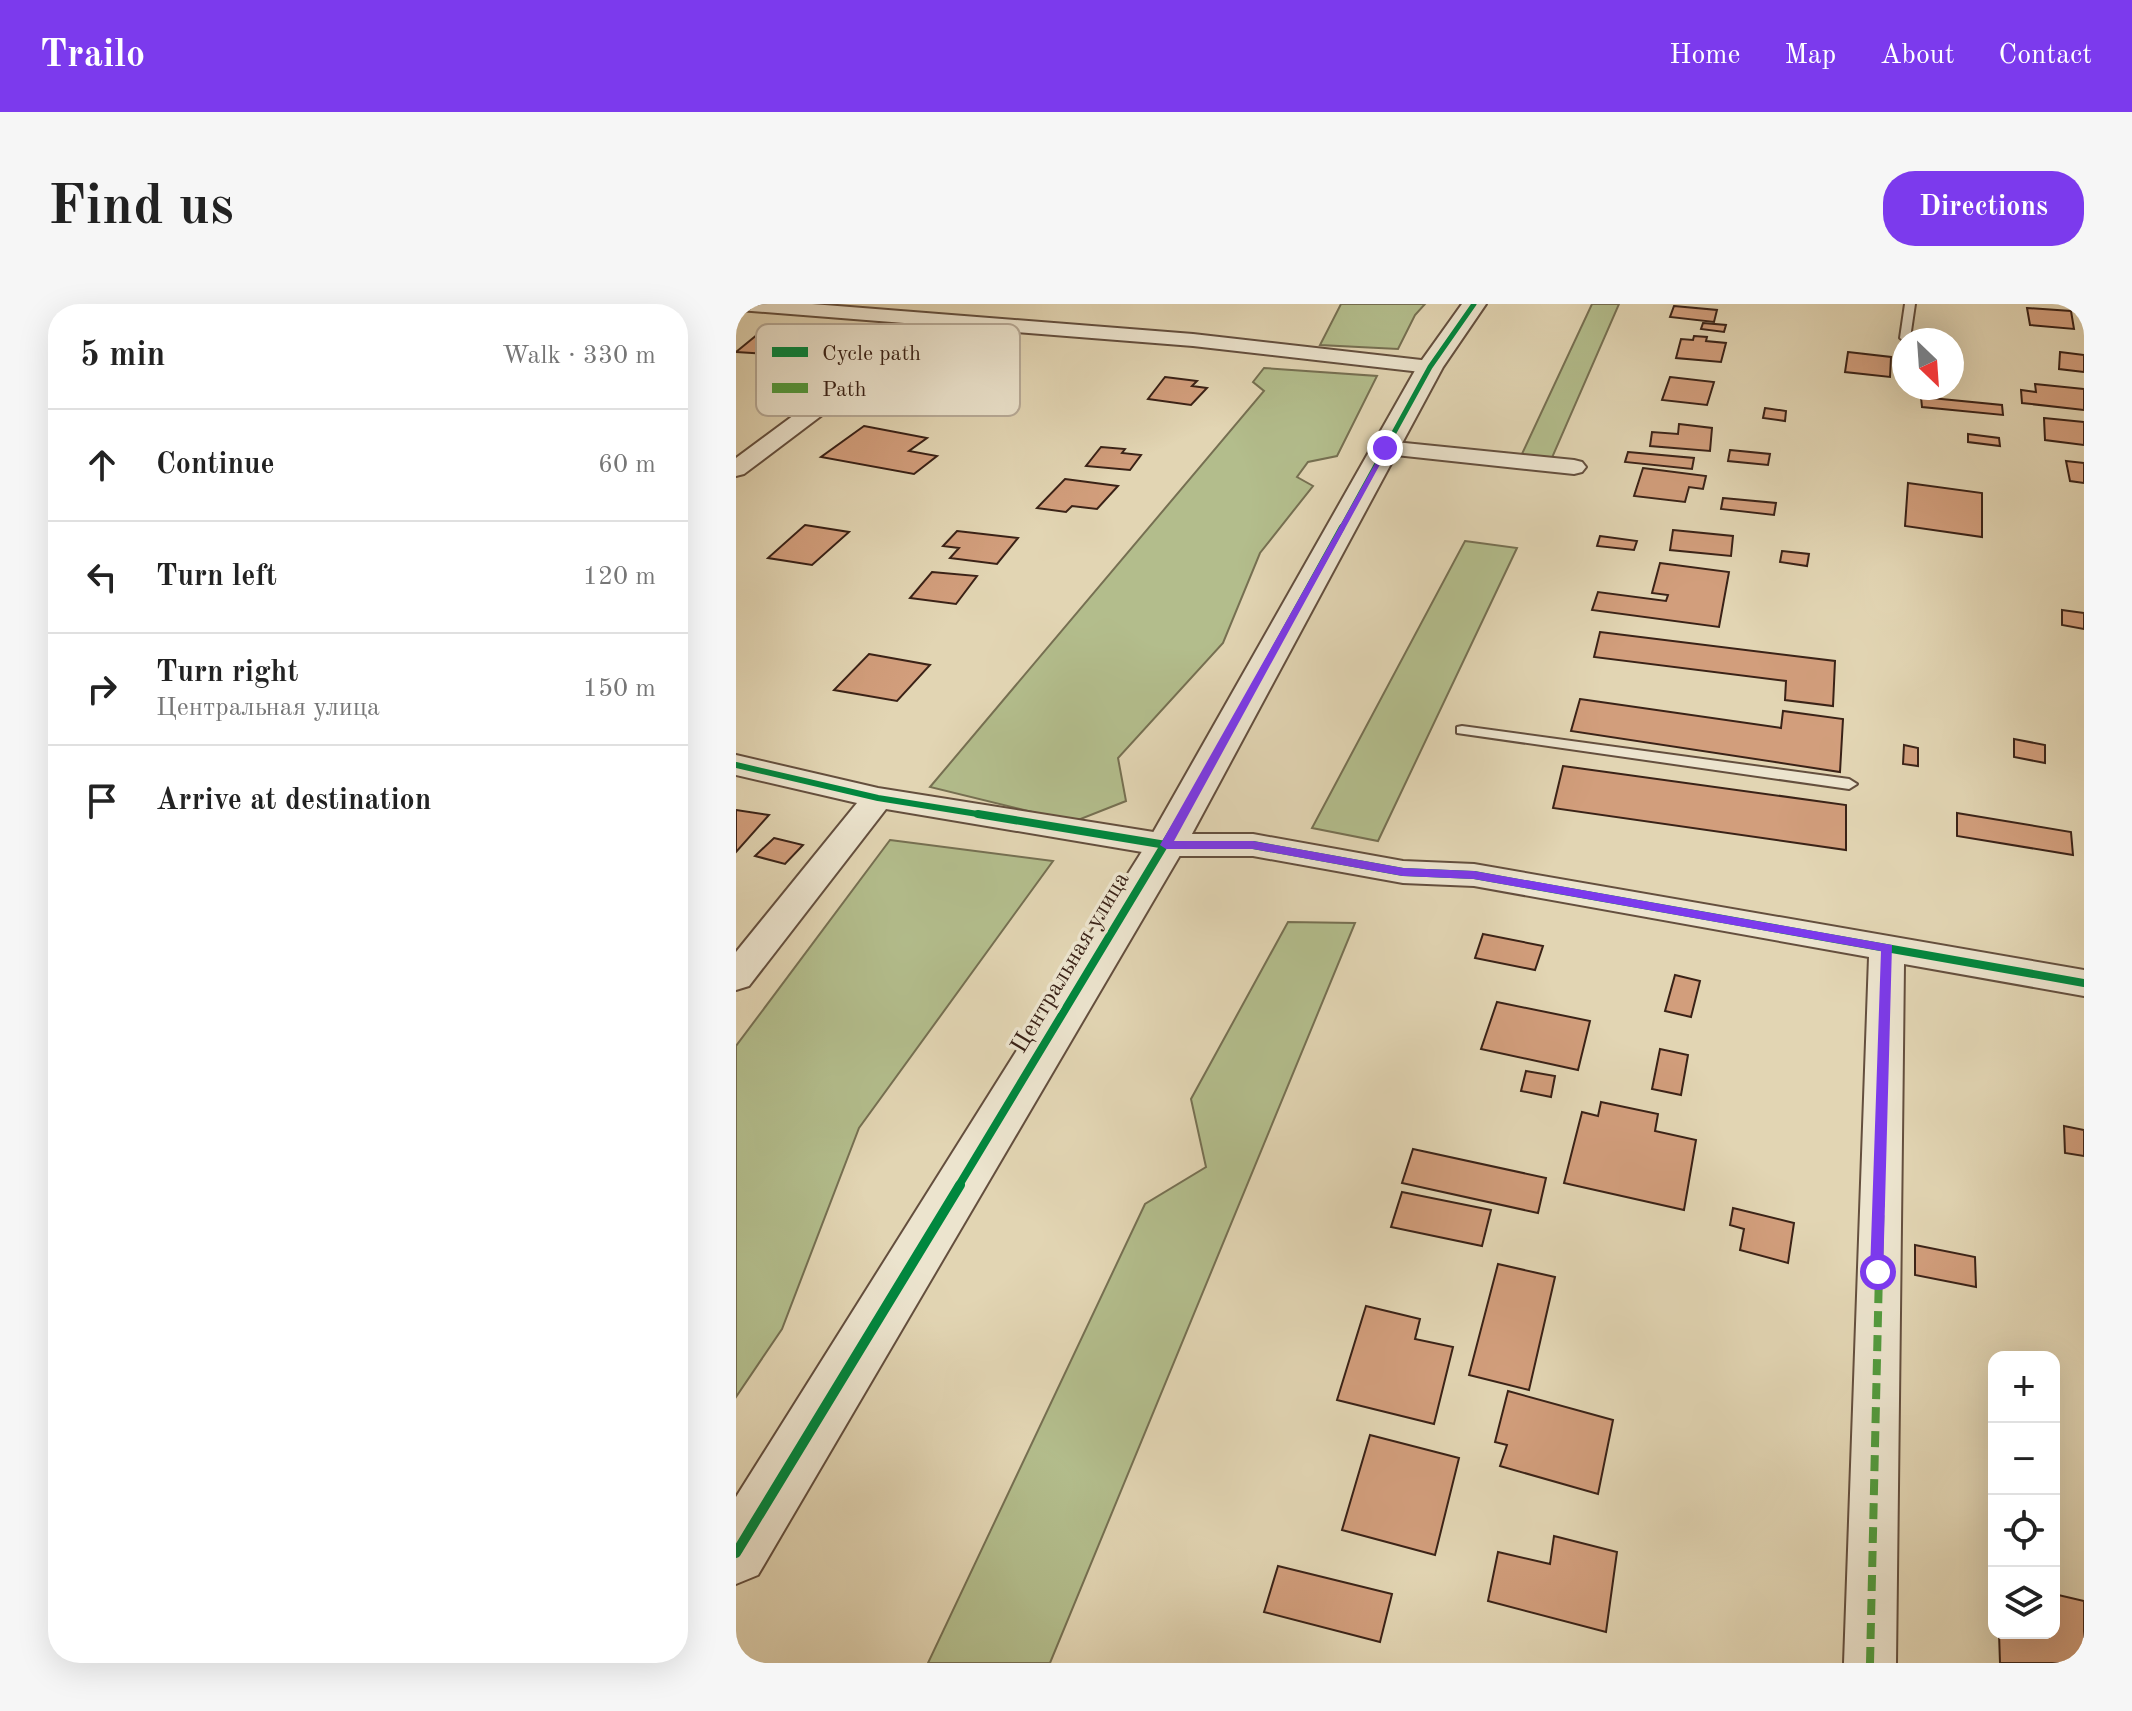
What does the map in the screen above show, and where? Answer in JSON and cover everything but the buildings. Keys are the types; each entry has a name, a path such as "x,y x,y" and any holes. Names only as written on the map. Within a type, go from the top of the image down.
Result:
{"street":[{"path":"739,304 975,324"},
{"name":"Центральная улица","path":"736,1553 1166,845 1430,367 1474,304"},
{"path":"930,324 934,321"},
{"path":"1020,327 1193,340 1430,367"},
{"path":"736,469 807,416"},
{"path":"1385,448 1574,467"},
{"path":"736,765 878,798 1166,845 1253,845 1403,872 1474,875 2084,983"},
{"path":"736,977 878,798"},
{"path":"1870,1663 1887,948"}],"lane":[{"path":"1906,328 1910,304"},
{"path":"1462,730 1849,784"}],"green space":[{"path":"1341,304 1425,304 1415,315 1398,349 1320,345"},
{"path":"1592,304 1619,304 1551,460 1521,456"},
{"path":"1264,368 1377,376 1337,456 1308,462 1297,477 1313,486 1260,553 1223,643 1118,758 1126,801 1073,822 930,787 1264,391 1253,382"},
{"path":"1465,541 1517,548 1378,841 1312,828"},
{"path":"890,840 1053,861 859,1128 782,1329 736,1397 736,1046"},
{"path":"1288,922 1355,923 1050,1663 928,1663 1145,1204 1206,1167 1191,1099"}],"marked path":[{"path":"1870,1663 1887,948"}],"cycle path":[{"path":"736,1553 1166,845 1430,367 1474,304"},
{"path":"736,765 878,798 1166,845 1253,845 1403,872 1474,875 2084,983"}],"route":[{"path":"1385,448 1166,845 1253,845 1403,872 1474,875 1887,948 1878,1272"}]}
